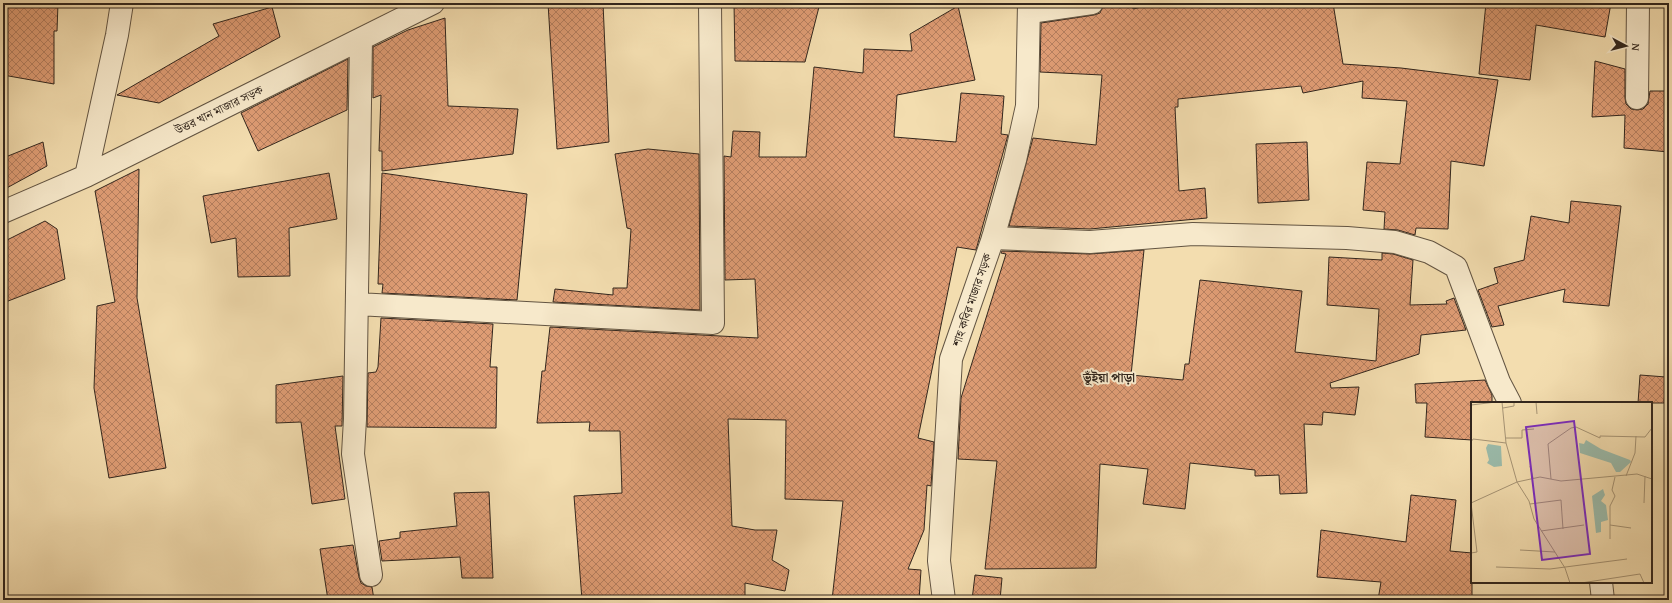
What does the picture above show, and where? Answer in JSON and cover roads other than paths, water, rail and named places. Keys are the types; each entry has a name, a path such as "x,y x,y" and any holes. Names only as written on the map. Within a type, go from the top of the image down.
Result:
{"street":[{"path":"86,176 117,35 122,3"},
{"name":"উত্তর খান মাজার সড়ক","path":"3,212 86,176 432,3"},
{"path":"357,304 713,323 710,3"},
{"path":"1030,8 1092,3"},
{"path":"1637,98 1638,3"},
{"name":"শাহ কবির মাজার সড়ক","path":"944,600 939,561 951,359 993,238 1015,160 1027,106 1030,8"},
{"path":"361,39 355,419 353,454 371,576"},
{"path":"993,238 1090,242 1193,234 1347,238 1395,242 1429,252 1456,267 1499,382 1509,402"},
{"path":"1601,583 1602,600"}],"district":[{"name":"ভূঁইয়া পাড়া","path":"1109,377"}]}
